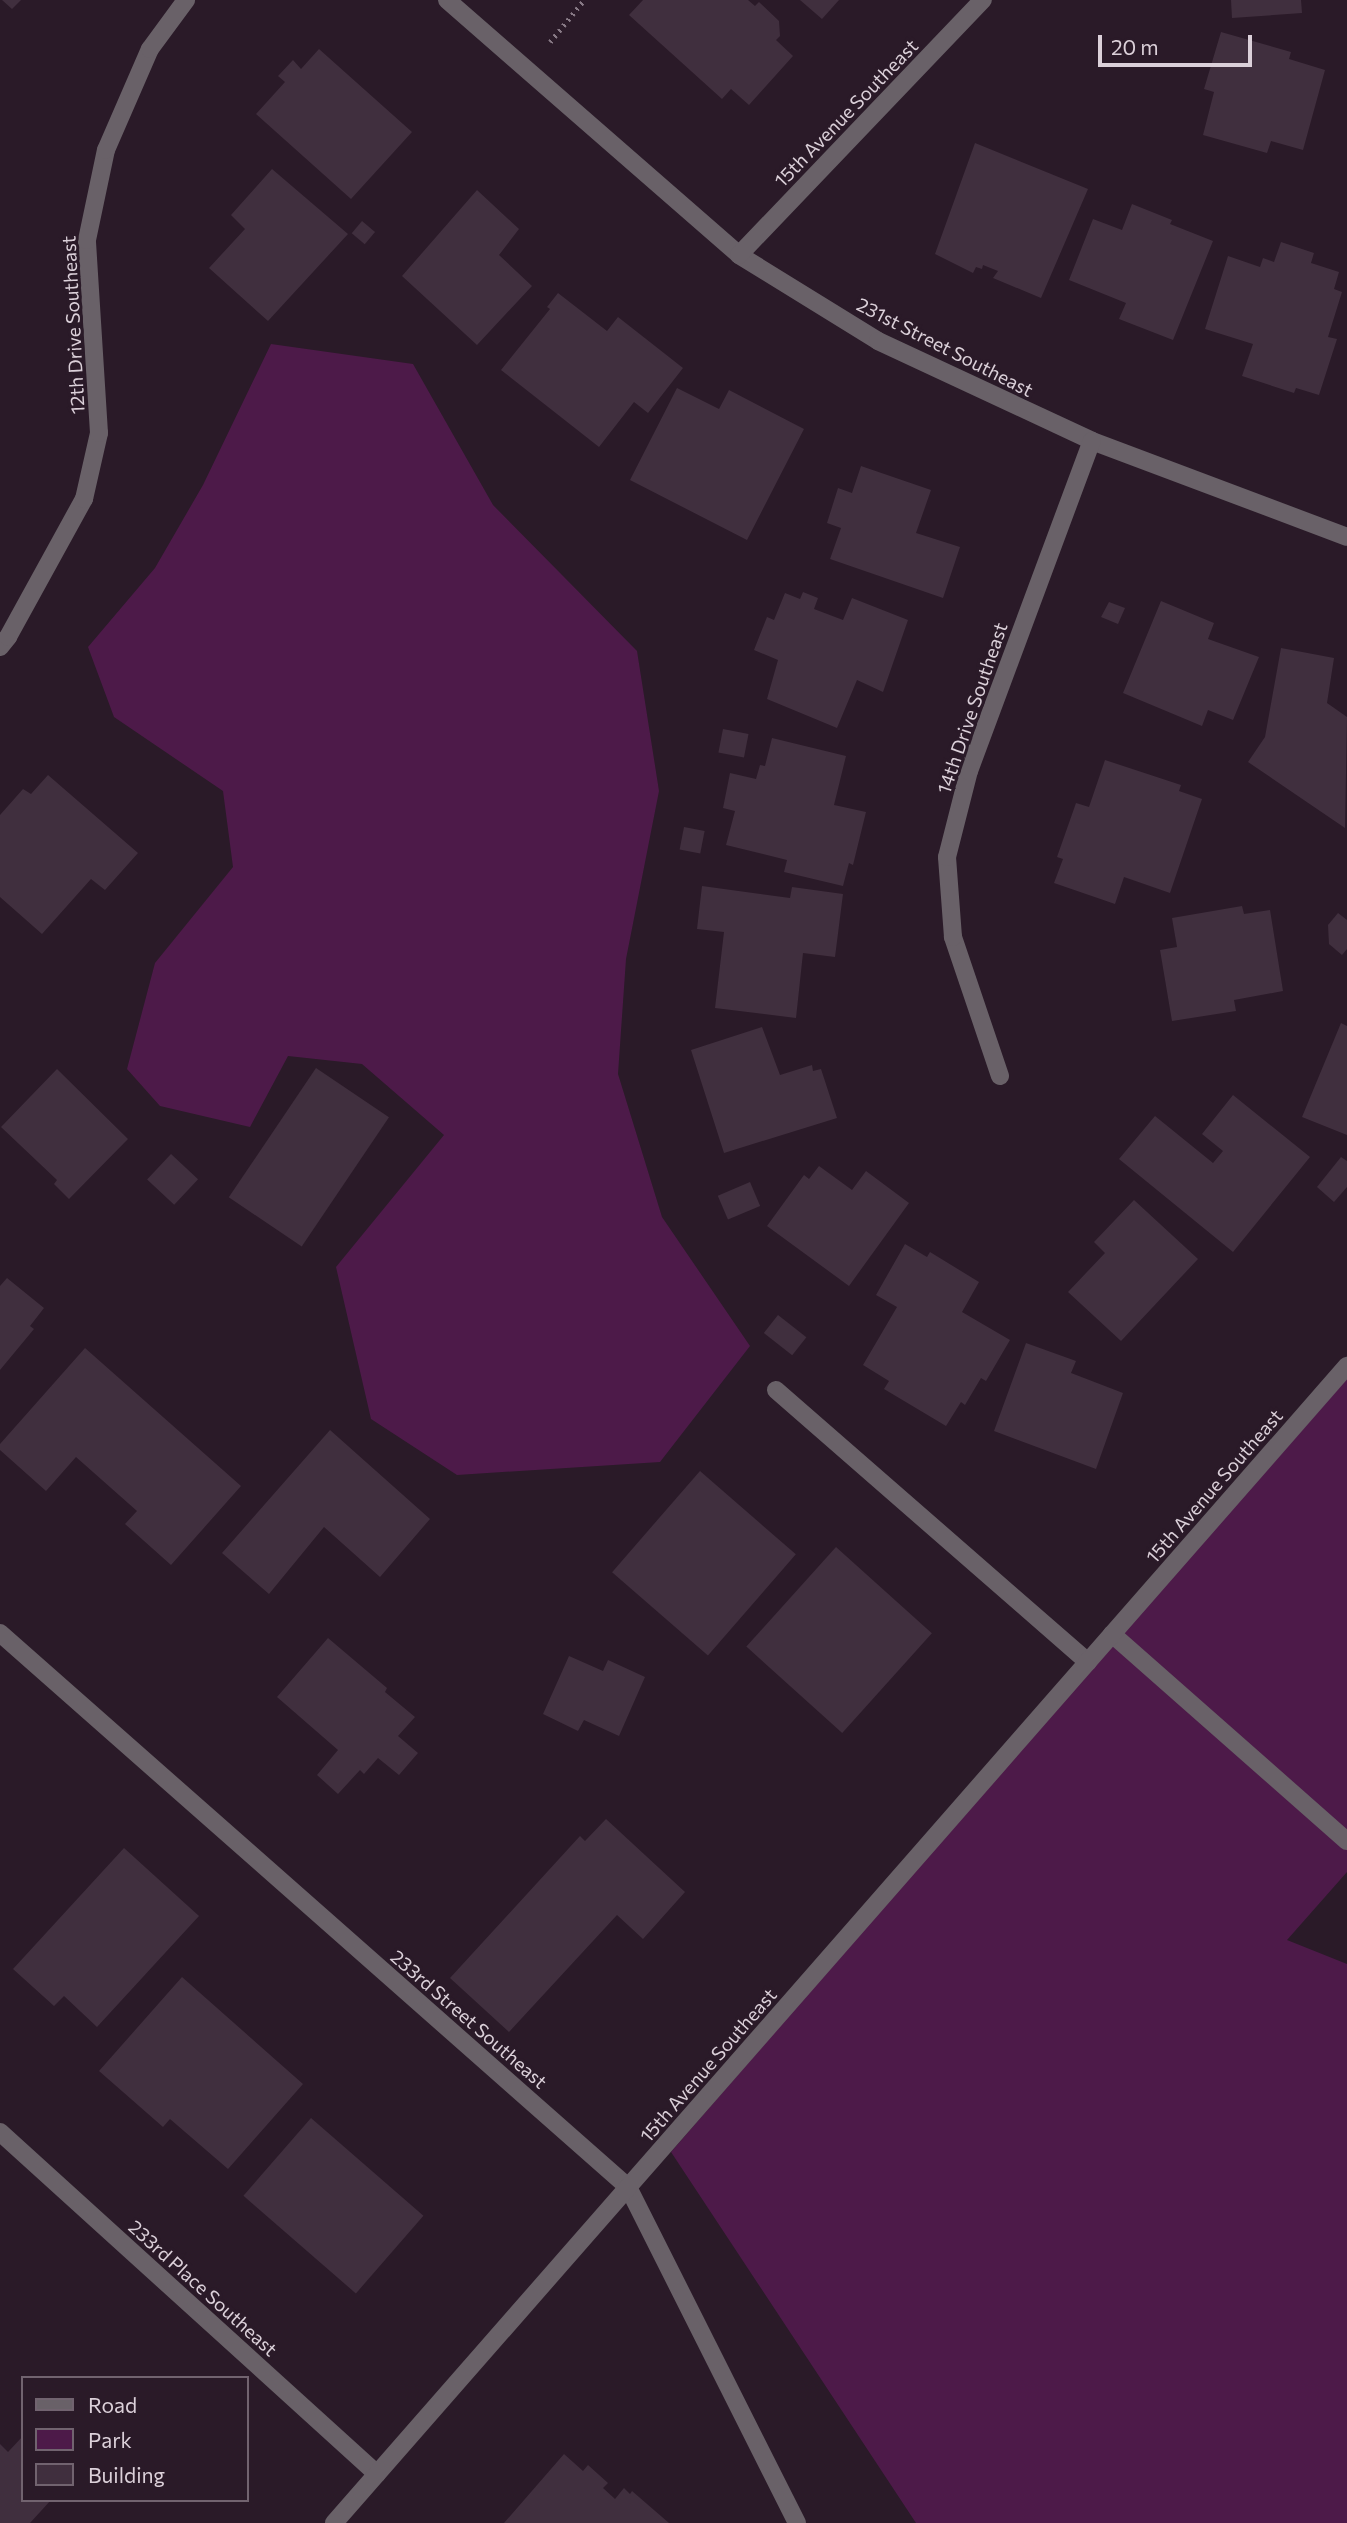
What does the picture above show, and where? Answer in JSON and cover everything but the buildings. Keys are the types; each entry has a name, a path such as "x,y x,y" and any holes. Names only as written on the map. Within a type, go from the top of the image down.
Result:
{"street":[{"name":"12th Drive Southeast","path":"0,647 84,499 99,433 86,240 106,150 150,49 186,0"},
{"name":"231st Street Southeast","path":"447,0 739,255 878,341 1092,442 1347,537"},
{"name":"15th Avenue Southeast","path":"739,255 983,0"},
{"name":"14th Drive Southeast","path":"1000,1076 953,937 947,857 969,771 1092,442"},
{"name":"15th Avenue Southeast","path":"334,2523 1347,1366"},
{"path":"776,1390 1088,1662"},
{"name":"233rd Street Southeast","path":"0,1633 628,2187 797,2523"},
{"path":"1112,1634 1347,1841"},
{"name":"233rd Place Southeast","path":"0,2132 377,2474"}],"path":[{"path":"527,70 584,0"}],"green space":[{"path":"271,344 413,364 493,505 637,651 659,791 626,959 618,1074 662,1217 750,1346 660,1462 457,1475 371,1419 336,1267 444,1135 362,1064 288,1056 250,1127 160,1106 127,1069 155,963 233,867 223,791 114,717 88,647 155,568 203,485"},
{"path":"1347,1372 1347,1872 1287,1940 1347,1964 1347,2523 916,2523 671,2152"}]}
